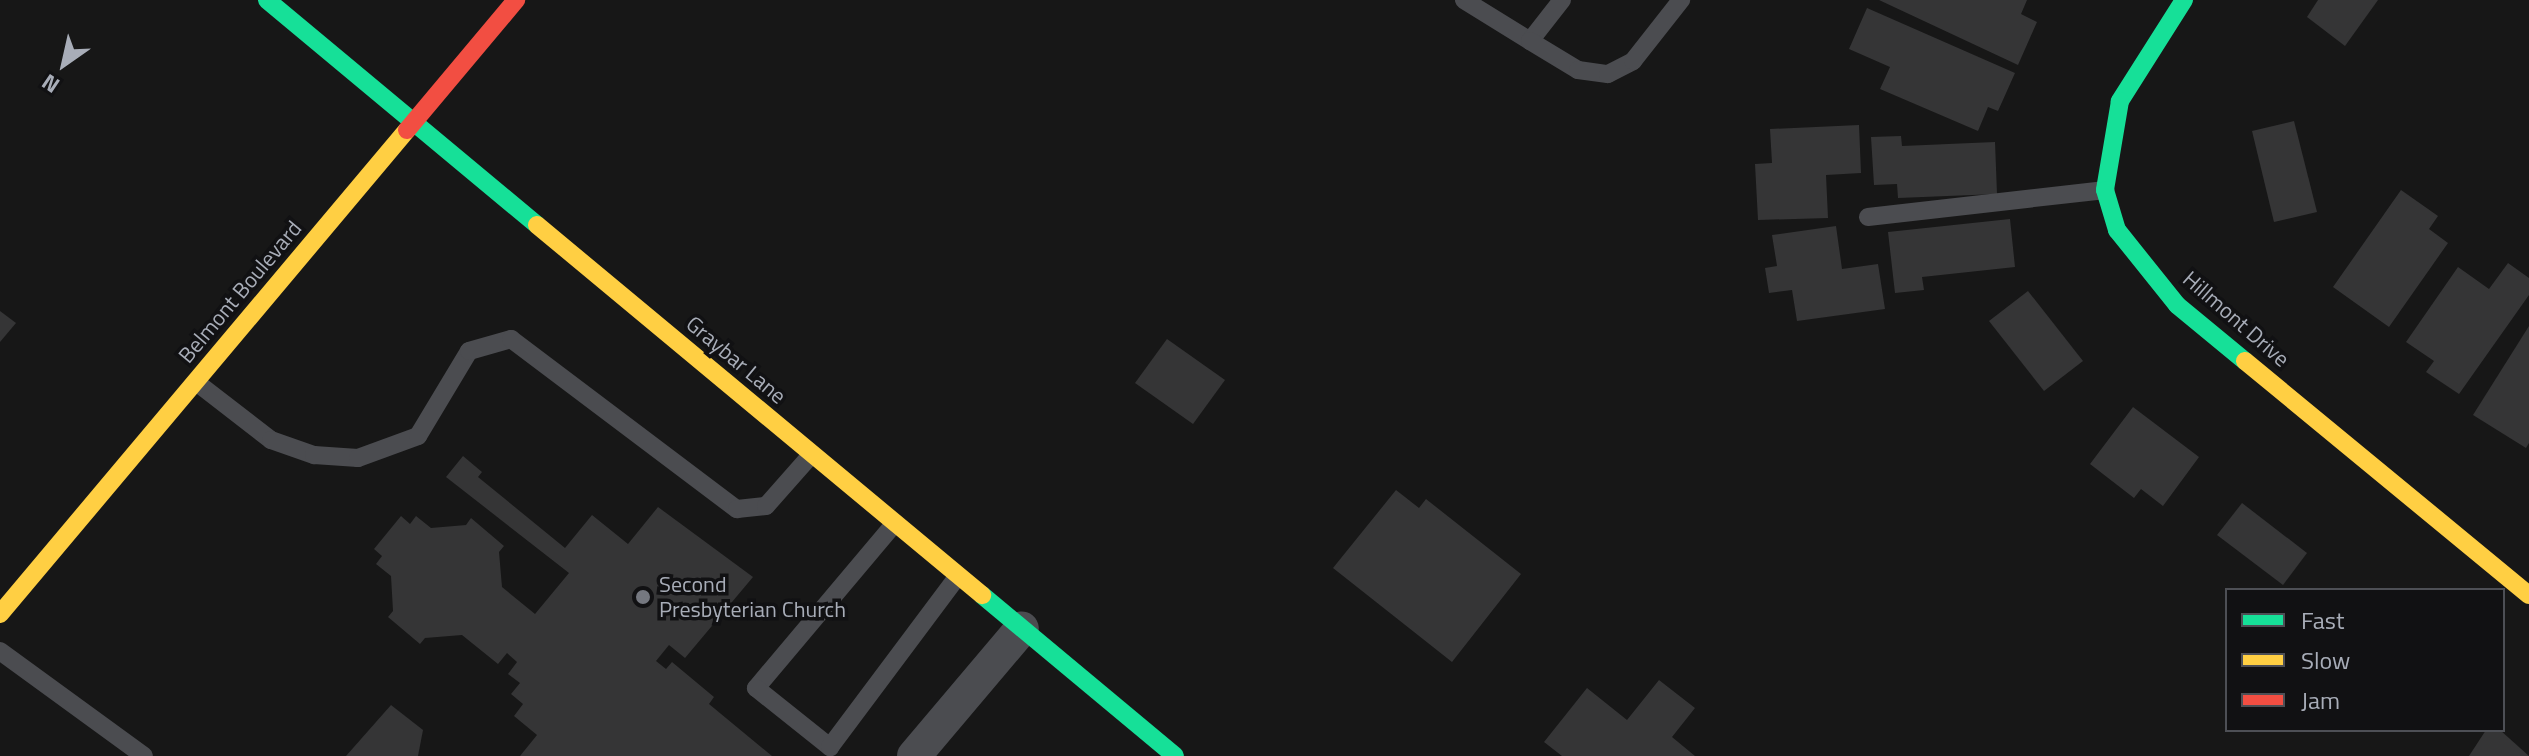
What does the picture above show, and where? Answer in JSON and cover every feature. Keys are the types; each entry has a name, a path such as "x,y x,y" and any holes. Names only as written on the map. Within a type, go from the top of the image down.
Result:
{"street":[{"name":"Graybar Lane","path":"267,0 1175,756"},
{"name":"Belmont Boulevard","path":"0,614 516,0"},
{"name":"Hillmont Drive","path":"2184,0 2120,101 2106,154 2105,190 2117,230 2177,305 2529,595"},
{"path":"914,756 1022,628"}],"lane":[{"path":"1464,0 1578,70 1608,74 1633,61 1681,0"},
{"path":"1530,41 1562,0"},
{"path":"1868,217 2105,190"},
{"path":"196,382 271,440 314,455 358,458 418,436 469,351 496,340 521,344 737,509 766,506 812,454"},
{"path":"895,523 756,688 830,747 958,576"},
{"path":"0,651 144,756"}],"building":[{"path":"1879,0 2027,0 2021,14 2037,22 2018,65"},
{"path":"2318,0 2378,0 2345,46 2307,17"},
{"path":"1867,8 2015,73 1998,111 1988,107 1978,131 1880,89 1890,67 1849,49"},
{"path":"2294,121 2317,212 2274,222 2252,131"},
{"path":"1859,125 1861,173 1826,175 1828,218 1758,220 1755,164 1772,163 1770,129"},
{"path":"1901,136 1902,146 1995,142 1997,194 1898,198 1897,184 1874,185 1871,137"},
{"path":"2401,190 2438,216 2429,229 2448,243 2389,327 2333,287"},
{"path":"2010,219 2015,267 1922,277 1924,290 1895,293 1888,232"},
{"path":"1836,226 1842,269 1878,264 1885,309 1797,321 1792,290 1769,293 1765,268 1777,266 1772,235"},
{"path":"2508,263 2529,278 2529,295 2459,394 2426,372 2434,361 2406,342 2458,267 2489,289"},
{"path":"2028,291 2083,361 2044,391 1989,321"},
{"path":"0,311 16,323 0,342"},
{"path":"2529,326 2529,443 2526,448 2473,415"},
{"path":"1167,339 1225,380 1193,424 1135,383"},
{"path":"2133,407 2199,457 2163,506 2141,489 2134,498 2090,464"},
{"name":"Second Presbyterian Church","path":"463,456 482,472 478,477 565,548 592,515 628,544 658,507 753,577 685,658 669,645 656,661 666,669 672,662 714,697 709,704 772,756 520,756 537,735 514,716 523,704 511,694 520,683 508,674 517,662 507,653 498,664 462,635 425,638 420,644 388,617 393,611 391,576 376,564 382,556 374,549 401,516 410,524 416,516 431,528 466,525 471,518 504,546 499,552 502,587 535,614 569,573 446,477"},
{"path":"1396,490 1419,508 1426,499 1521,574 1452,662 1333,568"},
{"path":"2242,503 2307,553 2283,585 2217,535"},
{"path":"1659,680 1695,708 1672,737 1695,756 1562,756 1544,742 1587,688 1627,720"},
{"path":"391,705 423,730 418,756 346,756"},
{"path":"2485,732 2502,732 2529,756 2469,756"}],"traffic: fast":[{"path":"267,0 537,225"},
{"path":"2184,0 2120,101 2105,190 2117,230 2177,305 2245,361"},
{"path":"982,595 1175,756"}],"traffic: slow":[{"path":"0,614 407,130"},
{"path":"537,225 982,595"},
{"path":"2245,361 2529,595"}],"traffic: jam":[{"path":"407,130 516,0"}],"place":[{"name":"Second Presbyterian Church","path":"643,597"}]}
